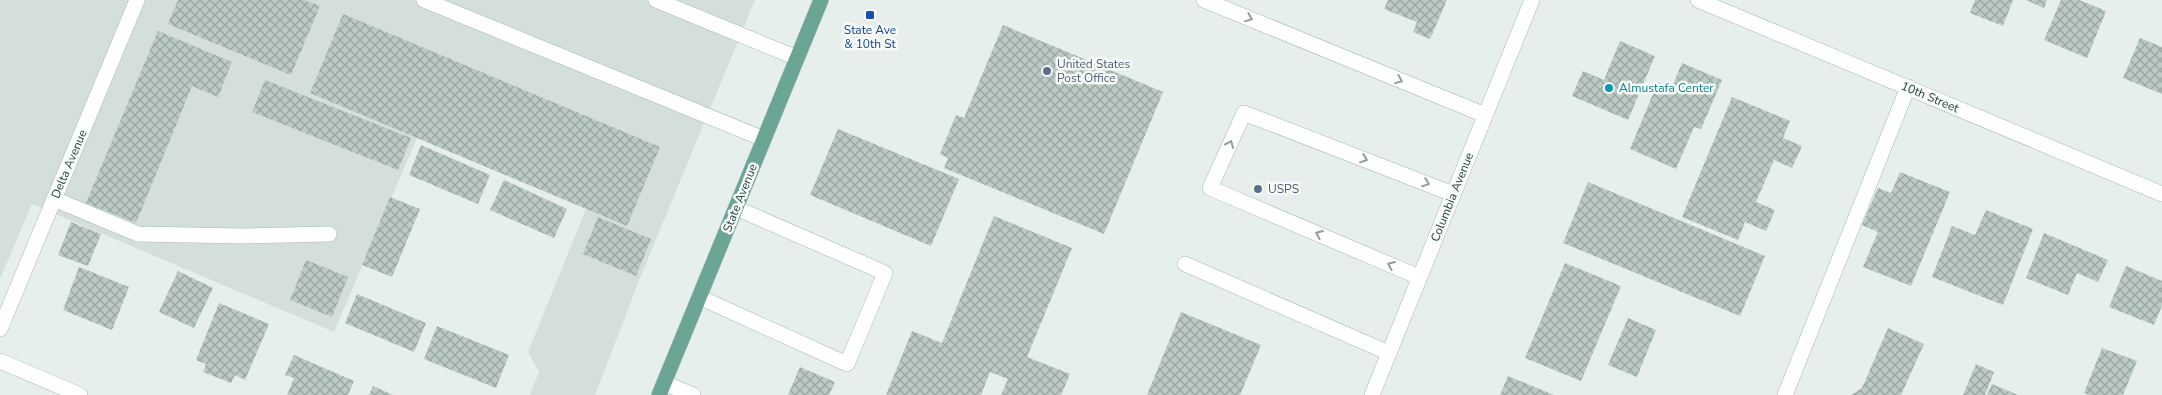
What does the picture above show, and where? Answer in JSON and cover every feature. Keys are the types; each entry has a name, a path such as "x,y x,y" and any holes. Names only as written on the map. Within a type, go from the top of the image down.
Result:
{"main road":[{"name":"State Avenue","path":"661,389 821,0"}],"street":[{"name":"Delta Avenue","path":"0,329 137,0"},
{"path":"424,0 764,139"},
{"path":"656,0 798,58"},
{"name":"Columbia Avenue","path":"1372,395 1532,0"},
{"name":"10th Street","path":"1698,0 2162,194"},
{"path":"1209,1 1485,115"},
{"path":"1785,395 1908,87"},
{"path":"1419,277 1210,188 1244,113 1453,194"},
{"path":"54,199 138,234 233,236 329,234"},
{"path":"699,297 847,364 885,273 736,208"},
{"path":"1186,264 1389,353"},
{"path":"0,361 80,395"},
{"path":"661,389 693,395"}],"shaded area":[{"path":"0,0 755,0 638,283 595,395 530,395 539,372 528,352 586,209 417,138 334,332 32,204 0,279"}],"building":[{"path":"178,0 304,0 320,6 291,75 168,24"},
{"path":"1388,0 1447,0 1430,39 1413,32 1417,22 1384,9"},
{"path":"1975,0 2013,0 2003,26 1970,13"},
{"path":"2026,0 2047,0 2044,8"},
{"path":"2061,0 2079,0 2106,11 2087,58 2044,40"},
{"path":"343,14 660,147 627,226 310,93"},
{"path":"1003,25 1163,92 1104,234 944,168 948,158 940,154 956,115 964,118"},
{"path":"158,31 232,62 218,97 192,86 136,223 86,203"},
{"path":"2140,38 2162,47 2162,94 2123,78"},
{"name":"Almustafa Center","path":"1620,41 1655,56 1628,120 1572,96 1583,71 1604,80"},
{"path":"1682,63 1722,80 1701,129 1694,127 1676,169 1630,149 1658,82 1672,87"},
{"path":"265,80 411,138 398,170 252,112"},
{"path":"1732,97 1790,121 1783,138 1802,146 1792,168 1774,160 1756,202 1775,210 1766,231 1745,222 1738,240 1682,217"},
{"path":"838,129 959,179 931,246 810,195"},
{"path":"421,145 490,175 478,204 409,175"},
{"path":"1900,172 1950,192 1911,286 1863,267 1878,232 1862,225 1878,188 1891,193"},
{"path":"504,180 567,209 554,238 490,210"},
{"path":"1588,182 1765,256 1740,316 1563,243"},
{"path":"390,197 420,209 392,277 362,265"},
{"path":"1986,210 2033,229 2003,305 1932,277 1952,226 1975,235"},
{"path":"994,216 1072,248 1027,357 1070,374 1061,395 1001,395 1008,379 990,372 981,395 886,395 912,331 942,343"},
{"path":"598,217 651,239 636,276 583,254"},
{"path":"71,222 101,234 88,266 58,255"},
{"path":"2044,233 2108,260 2098,282 2077,273 2068,295 2026,278"},
{"path":"306,260 348,277 332,317 290,300"},
{"path":"1565,263 1621,286 1581,381 1525,358"},
{"path":"2126,266 2162,281 2162,306 2154,325 2109,307"},
{"path":"79,267 129,287 112,330 63,310"},
{"path":"178,271 213,288 194,328 159,312"},
{"path":"357,294 426,323 414,352 345,323"},
{"path":"219,303 269,324 245,380 235,375 231,383 203,372 206,364 196,360"},
{"path":"1181,312 1261,345 1240,395 1147,395"},
{"path":"1628,318 1656,330 1637,377 1608,365"},
{"path":"437,326 509,355 496,388 424,359"},
{"path":"1888,328 1924,344 1901,395 1851,395 1862,388"},
{"path":"2102,348 2137,361 2123,395 2089,395 2084,393"},
{"path":"294,355 354,381 348,395 287,395 294,378 285,375"},
{"path":"1976,364 1994,372 1985,395 1963,395"},
{"path":"800,367 835,382 829,395 788,395"},
{"path":"1508,376 1554,395 1500,395"},
{"path":"1992,384 2018,395 1987,395"},
{"path":"373,386 393,395 369,395"}],"place":[{"name":"State Ave & 10th St","path":"870,15"},
{"name":"United States Post Office","path":"1047,71"},
{"name":"Almustafa Center","path":"1609,88"},
{"name":"USPS","path":"1258,189"}]}
